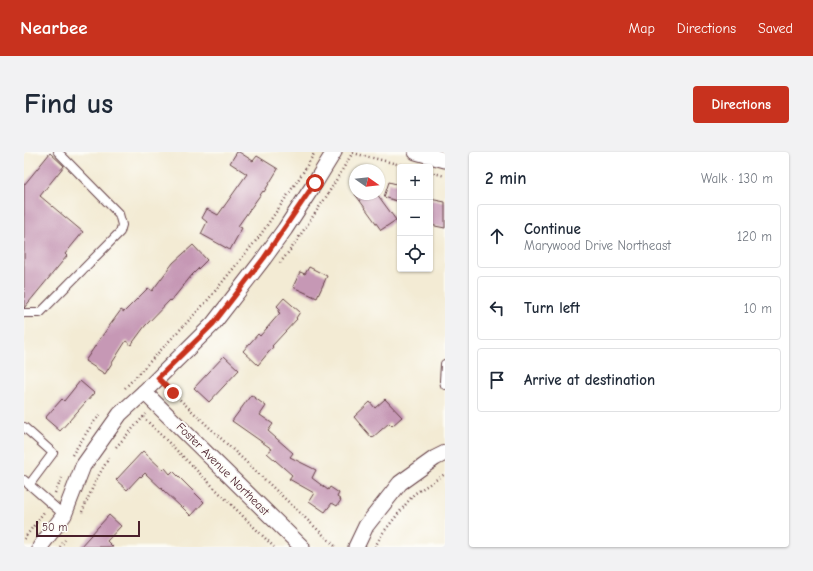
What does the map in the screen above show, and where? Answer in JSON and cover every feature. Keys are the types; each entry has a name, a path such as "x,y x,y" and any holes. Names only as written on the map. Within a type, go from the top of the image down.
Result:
{"street":[{"path":"40,547 64,515 83,466 120,414 213,324 264,258 315,183 334,152"},
{"path":"416,152 445,160"},
{"name":"Foster Avenue Northeast","path":"144,392 302,547"},
{"path":"356,547 366,526 400,483 435,458 445,453"}],"lane":[{"path":"24,313 40,313 120,232 122,225 120,214 58,152"},
{"path":"445,364 445,385"},
{"path":"24,427 53,453 26,483 64,515"}],"path":[{"path":"124,390 207,301 259,236 302,174 314,152"},
{"path":"353,152 398,164"},
{"path":"433,173 445,176"},
{"path":"144,367 158,378 336,547"},
{"path":"130,405 274,547"},
{"path":"72,455 92,423 103,412"},
{"path":"375,547 382,534 414,494 445,474"},
{"path":"24,538 50,503 63,475"}],"building":[{"path":"237,152 253,161 257,156 278,169 264,192 263,191 238,226 242,228 230,250 201,234 207,222 202,218 207,209 218,215 247,174 230,163"},
{"path":"50,153 64,166 40,196 83,232 65,254 67,256 24,308 24,185"},
{"path":"389,182 397,184 397,201 385,197"},
{"path":"359,200 381,200 396,220 381,230"},
{"path":"433,200 445,202 445,228 433,226"},
{"path":"193,245 207,260 192,275 171,301 170,300 145,326 131,345 126,341 105,374 85,361 121,310 124,312 148,288 152,291 173,263"},
{"path":"309,267 327,276 317,298 293,287 300,272 305,274"},
{"path":"284,298 300,312 296,318 297,319 272,346 273,347 258,365 243,351 258,334 260,336 280,313 278,312 280,309 277,306"},
{"path":"224,356 239,370 209,402 194,388"},
{"path":"80,381 94,393 60,431 45,418 62,399 64,401"},
{"path":"251,395 266,406 260,415 273,424 268,431 293,453 290,457 316,470 312,478 328,490 330,487 339,493 337,497 341,500 337,506 332,503 325,512 309,501 314,493 289,479 292,475 267,453 272,449 232,421"},
{"path":"385,399 402,417 392,426 389,423 372,438 354,417 370,402 375,408"},
{"path":"143,451 163,470 165,468 170,474 173,471 204,502 191,516 145,473 141,477 140,476 127,490 116,480"},
{"path":"109,515 121,526 107,541 113,547 80,547"}],"route":[{"path":"173,393 158,378 213,324 285,229 315,183"}]}
